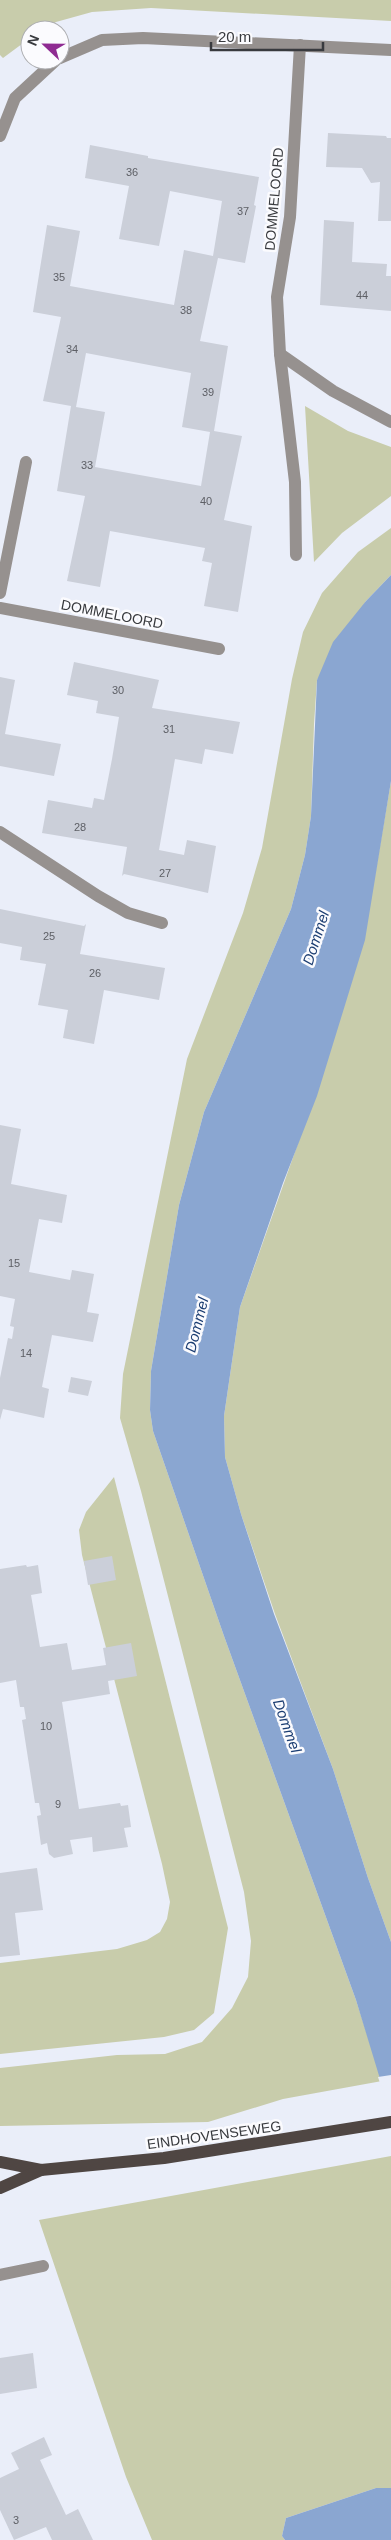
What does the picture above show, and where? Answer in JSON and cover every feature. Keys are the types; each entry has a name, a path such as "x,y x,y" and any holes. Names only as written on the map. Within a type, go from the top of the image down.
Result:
{"main road":[{"name":"EINDHOVENSEWEG","path":"0,2162 41,2170 164,2158 391,2122"},
{"name":"EINDHOVENSEWEG","path":"0,2188 41,2170"}],"street":[{"path":"70,54 102,40 144,38 391,50"},
{"name":"DOMMELOORD","path":"296,555 294,482 280,354 277,296 290,217 300,45"},
{"path":"0,136 15,98 45,70"},
{"path":"280,354 333,391 391,422"},
{"path":"0,593 26,462"},
{"name":"DOMMELOORD","path":"0,608 219,649"},
{"path":"0,832 98,896 128,913 162,923"},
{"path":"0,2275 43,2266"}],"green space":[{"path":"0,0 391,0 391,21 151,8 92,12 63,20 20,20 20,45 3,58 0,55"},
{"path":"305,406 348,431 391,447 391,496 342,533 314,562"},
{"path":"391,528 391,575 366,601 317,680 311,816 305,855 291,909 204,1112 179,1205 151,1371 150,1410 153,1431 224,1636 356,2000 382,2081 283,2099 208,2122 0,2126 0,2068 117,2055 165,2054 202,2042 232,2008 248,1977 251,1941 244,1892 141,1491 120,1418 123,1374 187,1059 243,913 262,848 292,679 303,632 322,593 358,552"},
{"path":"391,781 391,1942 333,1769 275,1614 241,1514 225,1457 224,1416 240,1307 302,1132 375,875"},
{"path":"114,1477 228,1928 214,2013 194,2030 164,2037 0,2054 0,1963 117,1949 147,1940 160,1932 167,1919 170,1902 162,1864 82,1555 79,1530 86,1512"},
{"path":"391,2156 391,2488 376,2488 286,2518 282,2536 285,2540 152,2540 126,2477 39,2220"}],"water":[{"name":"Dommel","path":"391,575 391,781 365,940 317,1096 283,1183 240,1307 224,1416 225,1457 241,1514 274,1614 333,1769 391,1942 391,2115 356,2000 224,1636 153,1431 150,1410 151,1371 179,1205 204,1112 291,909 305,855 311,816 317,680 333,642 366,601"},
{"path":"376,2488 391,2488 391,2540 285,2540 282,2536 286,2518"}],"pier":[{"path":"391,2075 391,2117 378,2077"}],"building":[{"path":"328,133 386,136 391,138 391,221 378,221 380,182 371,183 362,168 326,167"},
{"path":"90,145 148,156 148,158 259,177 254,205 256,206 245,263 218,258 200,341 228,346 214,431 242,436 224,520 252,526 238,612 204,606 212,563 202,561 205,548 110,531 100,587 67,581 85,496 57,491 71,406 43,401 61,317 33,312 47,225 80,231 70,286 174,305 184,250 213,256 222,201 170,191 159,246 119,239 129,186 85,178","holes":["86,353 191,373 182,427 210,432 201,486 95,467 105,412 76,407"]},
{"path":"324,220 354,222 352,262 387,264 386,276 391,276 391,311 320,305"},
{"path":"74,662 159,680 152,708 240,722 233,754 205,749 202,764 175,759 159,850 184,855 187,840 216,846 208,893 124,874 122,876 127,847 42,833 48,800 92,808 94,798 104,800 112,759 119,717 96,713 98,701 67,695"},
{"path":"0,677 15,680 5,734 61,744 54,776 0,766"},
{"path":"0,909 84,926 86,924 80,954 165,968 159,1000 104,990 94,1044 63,1038 68,1010 38,1005 46,964 20,960 22,947 0,943"},
{"path":"0,1125 21,1129 11,1184 67,1195 62,1223 39,1219 29,1272 70,1280 72,1270 94,1274 87,1312 99,1314 93,1342 52,1335 42,1387 49,1389 44,1418 3,1409 0,1420 0,1378 8,1338 12,1339 14,1327 10,1326 15,1299 0,1296"},
{"path":"71,1377 92,1381 88,1396 68,1392"},
{"path":"112,1556 116,1580 88,1585 84,1561"},
{"path":"26,1565 27,1567 38,1565 42,1593 31,1595 40,1647 67,1643 72,1670 106,1665 103,1648 131,1643 137,1676 108,1681 110,1694 62,1702 79,1809 120,1803 121,1806 128,1805 131,1827 124,1828 128,1847 93,1852 92,1837 70,1840 73,1854 54,1858 49,1854 47,1843 41,1845 37,1816 41,1815 39,1803 35,1803 22,1720 26,1719 24,1707 20,1707 16,1680 0,1683 0,1569"},
{"path":"37,1868 43,1910 15,1913 20,1955 0,1957 0,1873"},
{"path":"33,2353 37,2388 0,2394 0,2358"},
{"path":"44,2437 52,2455 40,2460 53,2488 66,2515 78,2509 93,2540 52,2540 46,2527 14,2540 0,2510 0,2478 19,2469 11,2453"}]}
